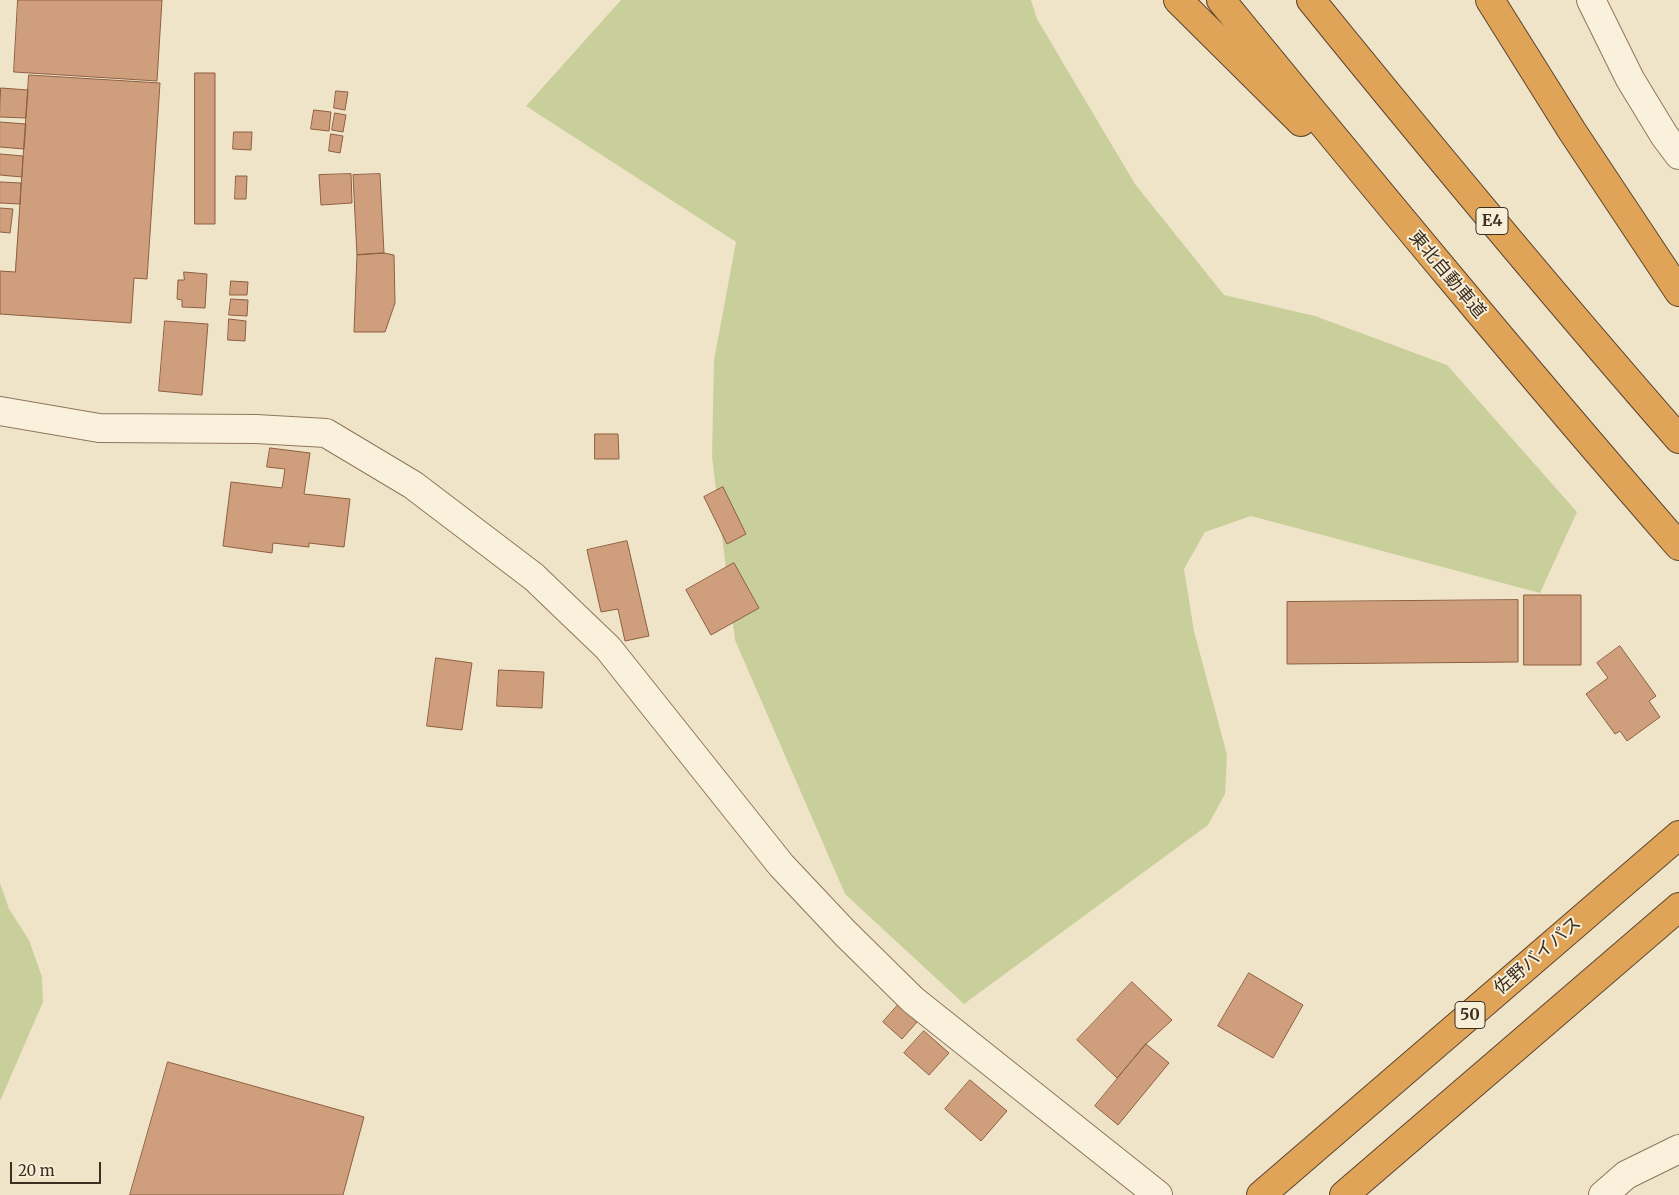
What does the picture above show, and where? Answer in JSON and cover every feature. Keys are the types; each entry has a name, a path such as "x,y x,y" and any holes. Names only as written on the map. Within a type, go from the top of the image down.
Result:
{"highway":[{"path":"1178,0 1410,230"},
{"name":"東北自動車道","path":"1221,0 1410,230 1562,411 1679,546"},
{"name":"E4","path":"1311,0 1464,188 1679,438"},
{"path":"1490,0 1572,132 1679,292"},
{"name":"佐野バイパス","path":"1261,1195 1679,834"},
{"path":"1344,1195 1679,907"}],"street":[{"path":"1591,0 1630,79 1664,135 1679,155"},
{"path":"0,411 99,428 256,429 326,432 413,485 534,577 608,648 781,865 845,933 913,1000 1158,1195"},
{"path":"1603,1195 1626,1175 1679,1149"}],"green space":[{"path":"621,0 1031,0 1037,19 1135,184 1224,295 1315,316 1447,365 1577,512 1540,593 1251,516 1205,532 1184,569 1194,631 1227,755 1225,794 1208,825 964,1004 845,894 735,640 712,457 714,360 736,242 526,106"},
{"path":"0,883 9,909 29,940 42,977 43,1002 0,1101"}],"building":[{"path":"18,0 162,0 157,81 14,72"},
{"path":"195,73 215,73 215,224 195,224"},
{"path":"29,75 160,83 147,279 134,278 131,323 0,314 0,271 15,272"},
{"path":"1,88 28,90 26,118 0,117"},
{"path":"336,91 348,92 345,110 334,108"},
{"path":"314,110 331,112 329,131 311,129"},
{"path":"335,113 346,115 343,132 332,130"},
{"path":"0,122 26,124 24,149 0,147"},
{"path":"234,132 252,132 251,150 233,149"},
{"path":"331,134 343,136 340,153 329,151"},
{"path":"0,154 23,156 22,177 0,175"},
{"path":"351,174 352,203 321,205 319,175"},
{"path":"380,174 384,253 357,255 353,175"},
{"path":"236,176 247,176 246,199 235,199"},
{"path":"0,182 21,183 20,204 0,203"},
{"path":"0,208 13,209 10,233 0,232"},
{"path":"384,253 394,255 395,303 385,332 354,332 357,255"},
{"path":"184,272 207,274 205,308 182,307 182,300 177,299 178,280 184,280"},
{"path":"231,281 248,282 247,295 230,295"},
{"path":"231,299 248,300 247,316 229,315"},
{"path":"229,319 246,321 245,341 228,340"},
{"path":"165,321 208,324 202,395 159,391"},
{"path":"595,434 618,434 619,459 595,459"},
{"path":"270,448 310,453 304,494 350,499 344,547 309,543 309,547 273,543 272,553 223,546 231,482 282,488 285,469 267,467"},
{"path":"723,487 746,534 727,544 704,497"},
{"path":"627,541 649,636 625,641 618,609 601,612 587,550"},
{"path":"734,563 759,608 711,635 686,590"},
{"path":"1524,595 1581,595 1581,665 1524,665"},
{"path":"1518,600 1518,662 1287,664 1287,602"},
{"path":"1620,646 1656,696 1649,701 1660,717 1627,741 1620,731 1615,734 1586,694 1608,678 1597,663"},
{"path":"436,658 472,663 462,730 427,726"},
{"path":"499,670 544,672 542,708 497,706"},
{"path":"1249,973 1303,1005 1273,1058 1218,1026"},
{"path":"1132,982 1172,1020 1146,1044 1117,1078 1077,1040"},
{"path":"898,1005 917,1022 902,1039 883,1022"},
{"path":"924,1031 949,1053 929,1075 904,1053"},
{"path":"1146,1044 1169,1063 1118,1125 1095,1106"},
{"path":"168,1062 364,1117 343,1195 130,1195"},
{"path":"970,1080 1007,1111 981,1141 945,1109"}]}
